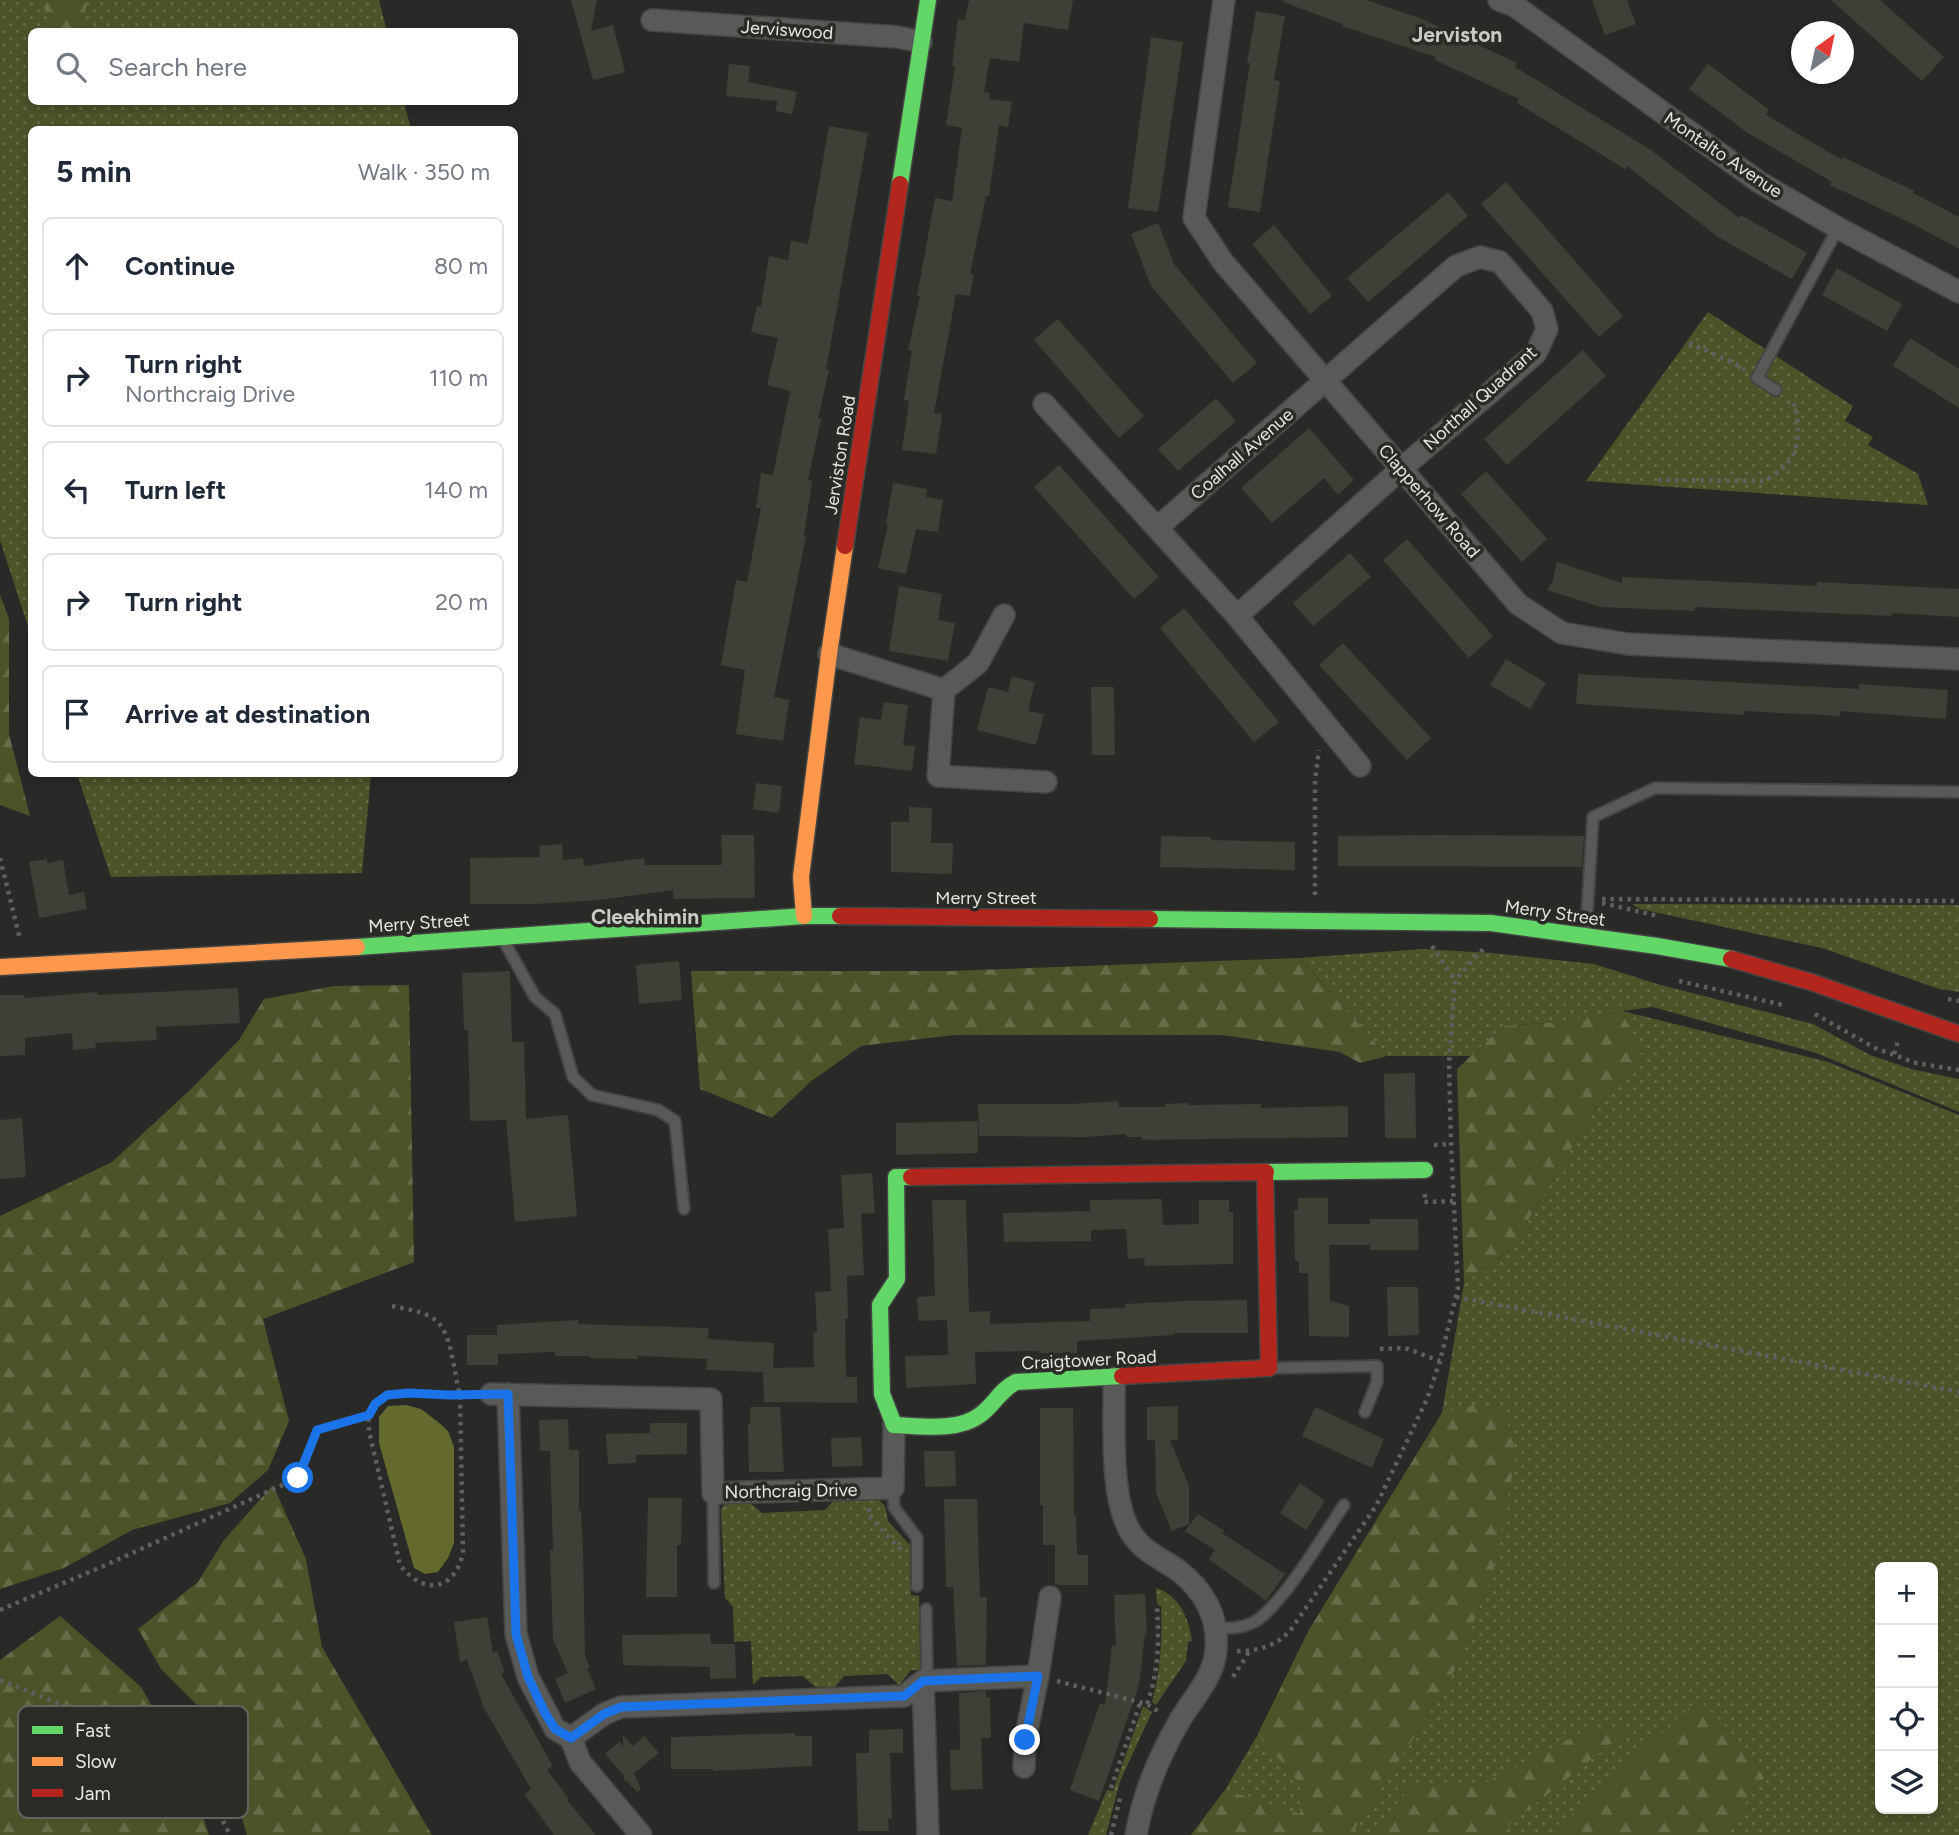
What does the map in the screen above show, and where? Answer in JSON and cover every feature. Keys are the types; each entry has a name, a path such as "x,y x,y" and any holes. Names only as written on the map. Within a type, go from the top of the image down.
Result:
{"main road":[{"name":"Jerviston Road","path":"804,916 801,877 830,654 928,0"},
{"name":"Merry Street","path":"0,967 804,916 1453,921 1505,925 1734,960 1811,982 1959,1034"},
{"path":"894,1425 882,1394 880,1304 897,1279 896,1177 1425,1170"},
{"path":"1265,1173 1269,1368"},
{"name":"Craigtower Road","path":"894,1425 959,1424 970,1421 981,1415 994,1396 1016,1382 1269,1368"}],"street":[{"name":"Clapperhow Road","path":"1224,0 1194,218 1223,262 1518,604 1562,634 1628,644 1959,659"},
{"name":"Montalto Avenue","path":"1511,2 1759,182 1838,228 1959,292"},
{"name":"Jerviswood","path":"652,20 898,37 921,42"},
{"name":"Northall Quadrant","path":"1325,380 1456,266 1480,257 1500,262 1542,311 1547,329 1536,353 1401,469"},
{"name":"Coalhall Avenue","path":"1158,527 1325,380"},
{"path":"1044,404 1237,617 1360,766"},
{"path":"1237,617 1401,469"},
{"path":"1004,615 978,663 944,690 938,776 1046,782"},
{"path":"830,654 944,690"},
{"path":"1114,1378 1116,1471 1121,1509 1129,1531 1141,1547 1178,1570 1198,1590 1211,1609 1215,1628 1216,1650 1205,1681 1180,1720 1155,1769 1136,1835"},
{"path":"500,1394 516,1634 528,1677 555,1729 571,1738 580,1762 641,1835"},
{"name":"Northcraig Drive","path":"500,1394 711,1399 713,1493 893,1488"},
{"path":"893,1488 894,1425"},
{"path":"1024,1767 1025,1740 1050,1597"},
{"path":"571,1738 604,1714 621,1707 904,1696 923,1681 1038,1676"},
{"path":"923,1681 928,1835"}],"lane":[{"path":"1776,390 1757,378 1838,228"},
{"path":"1586,937 1593,817 1655,788 1959,792"},
{"path":"502,937 535,997 555,1014 573,1077 592,1095 658,1110 676,1121 684,1209"},
{"path":"1269,1368 1377,1366 1377,1382 1365,1412"},
{"path":"893,1488 894,1507 917,1538 917,1586"},
{"path":"713,1493 714,1583"},
{"path":"1215,1628 1237,1629 1253,1623 1271,1610 1345,1505"},
{"path":"923,1681 927,1669 926,1609"}],"path":[{"path":"1689,344 1732,362 1757,378"},
{"path":"1658,480 1764,481 1777,473 1799,443 1796,406 1776,390"},
{"path":"1315,920 1315,780 1319,749 1334,734"},
{"path":"0,858 27,965"},
{"path":"1587,899 1959,901"},
{"path":"1216,1650 1249,1651 1271,1646 1283,1639 1376,1506 1427,1398 1440,1361 1458,1288 1451,1167 1449,1063 1455,980 1505,925"},
{"path":"1670,978 1789,1007"},
{"path":"1811,1012 1875,1048 1916,1063 1959,1070"},
{"path":"1456,1297 1959,1392"},
{"path":"393,1306 435,1319 444,1330 460,1395 463,1553 460,1566 454,1576 445,1583 431,1586 418,1582 409,1577 400,1565 369,1431 369,1415 375,1404 387,1395 409,1393 460,1395 500,1394"},
{"path":"1377,1366 1378,1349 1405,1348 1440,1361"},
{"path":"0,1610 298,1478 317,1430 369,1415"},
{"path":"1147,1704 1158,1668 1160,1648 1157,1607"},
{"path":"1228,1685 1249,1651"},
{"path":"1038,1676 1147,1704 1158,1713 1165,1702"},
{"path":"0,1680 65,1706"},
{"path":"1111,1788 1140,1703"},
{"path":"1111,1835 1122,1792"},
{"path":"222,1818 230,1835"}],"green space":[{"path":"0,0 379,0 386,28 28,28 28,105 405,105 410,126 28,126 28,627 0,540"},
{"path":"42,0 86,0 81,28 50,28"},
{"path":"1708,312 1853,406 1845,421 1873,437 1868,445 1918,474 1928,505 1586,481"},
{"path":"0,595 9,619 9,734 30,816 0,805"},
{"path":"78,777 371,777 362,873 111,877"},
{"path":"1632,904 1959,905 1959,992 1939,989 1822,948 1640,909"},
{"path":"1422,949 1594,964 1657,984 1813,1024 1870,1055 1911,1069 1959,1079 1959,1112 1816,1053 1653,1007 1622,1011 1828,1062 1959,1115 1959,1835 1191,1835 1225,1790 1258,1734 1309,1630 1442,1413 1464,1283 1510,1250 1596,1108 1643,1051 1560,1022 1503,1026 1471,1056 1387,1056 1300,958"},
{"path":"1300,958 1387,1056 1360,1063 1340,1052 1222,1035 954,1035 861,1046 810,1082 772,1118 700,1089 691,971 949,971"},
{"path":"409,985 414,1262 263,1319 289,1421 268,1470 230,1503 132,1530 64,1568 0,1589 0,1216 112,1162 239,1040 264,999 334,986"},
{"path":"1620,1010 1643,1051 1596,1108 1510,1250 1464,1283 1457,1069 1503,1026 1560,1022"},
{"path":"1483,1403 1506,1416 1516,1456 1493,1573 1450,1681 1351,1835 1191,1835 1225,1790 1300,1814 1302,1786 1258,1734 1309,1630 1442,1413"},
{"path":"273,1485 306,1559 322,1647 432,1835 247,1835 242,1818 248,1818 248,1706 198,1706 161,1669 138,1629 198,1582 224,1540"},
{"path":"836,1498 877,1498 885,1506 888,1521 910,1545 911,1595 919,1596 920,1670 911,1670 899,1685 887,1674 844,1676 835,1687 815,1687 803,1676 761,1677 753,1685 751,1641 734,1642 733,1607 725,1598 721,1510 726,1502 748,1501 762,1513 825,1510"},
{"path":"1156,1588 1171,1596 1182,1608 1192,1641 1188,1642 1186,1661 1156,1705 1152,1702 1159,1666 1161,1606 1157,1604"},
{"path":"60,1616 141,1687 152,1706 18,1706 18,1818 203,1818 209,1835 0,1835 0,1660"},
{"path":"1699,1699 1731,1732 1764,1778 1722,1835 1550,1835"},
{"path":"1143,1706 1152,1712 1120,1781 1106,1835 1088,1835 1107,1790 1113,1791"},
{"path":"1627,1731 1496,1835 1373,1835 1413,1783 1487,1782 1583,1732"}],"shaded area":[{"path":"406,1405 421,1409 438,1422 448,1431 454,1447 454,1543 438,1572 425,1574 414,1568 379,1443 379,1417 388,1406"}],"building":[{"path":"571,0 597,0 591,31 613,25 625,72 593,80"},
{"path":"969,0 1073,0 1068,30 1024,23 1019,62 990,58 984,92 990,93 989,99 1012,102 1008,127 999,125 989,196 986,196 970,274 974,274 970,296 956,294 934,413 942,414 936,454 902,450 909,401 904,400 912,351 908,350 920,296 917,296 935,198 952,201 962,128 946,125 955,66 952,65 958,19 965,20"},
{"path":"1283,0 1366,0 1422,19 1517,63 1515,67 1651,150 1739,218 1741,215 1807,253 1792,279 1718,237 1627,166 1625,169 1517,103 1519,99 1435,60 1436,57 1342,26 1343,24"},
{"path":"1592,0 1627,0 1636,24 1605,35"},
{"path":"1831,0 1880,0 1944,57 1922,81"},
{"path":"1256,11 1285,16 1274,80 1280,81 1260,212 1228,207"},
{"path":"1151,37 1183,42 1158,212 1128,208"},
{"path":"729,64 750,66 748,82 797,92 792,114 776,111 777,101 726,96"},
{"path":"1708,64 1769,110 1766,115 1842,160 1843,157 1914,191 1913,193 1959,217 1959,249 1830,185 1832,182 1748,133 1689,89"},
{"path":"829,126 868,133 826,370 829,370 818,418 821,419 808,480 812,481 806,536 774,697 789,700 783,741 736,734 745,670 721,665 736,580 747,582 761,508 756,508 761,473 773,475 790,391 767,385 778,338 751,332 757,306 761,306 769,256 788,260 791,241 808,244"},
{"path":"1506,182 1623,316 1599,337 1481,204"},
{"path":"1448,192 1468,216 1368,302 1347,278"},
{"path":"1158,223 1174,264 1257,363 1233,383 1151,286 1131,234"},
{"path":"1274,225 1332,296 1310,314 1252,244"},
{"path":"1837,268 1902,304 1887,331 1822,295"},
{"path":"1058,319 1144,416 1119,438 1034,340"},
{"path":"1910,338 1959,369 1959,408 1893,366"},
{"path":"1583,350 1606,376 1507,465 1484,439"},
{"path":"1216,398 1236,421 1178,471 1158,449"},
{"path":"1309,428 1354,480 1338,495 1324,478 1272,523 1241,488"},
{"path":"1059,465 1159,577 1134,599 1034,487"},
{"path":"1486,471 1547,539 1522,562 1461,494"},
{"path":"893,483 927,489 926,497 943,500 938,532 916,529 906,574 878,568 888,524"},
{"path":"1407,539 1493,636 1469,658 1383,560"},
{"path":"1350,553 1371,577 1313,626 1293,603"},
{"path":"1557,562 1622,583 1622,577 1959,589 1959,617 1695,607 1695,611 1601,607 1547,590 1553,580"},
{"path":"899,586 942,594 938,620 955,623 948,661 889,651"},
{"path":"1184,608 1279,722 1254,742 1160,628"},
{"path":"1343,643 1431,738 1407,760 1319,665"},
{"path":"1506,659 1546,683 1530,709 1490,685"},
{"path":"1578,674 1859,689 1859,684 1948,690 1946,719 1840,711 1840,716 1744,711 1744,715 1576,704"},
{"path":"1012,676 1035,682 1028,711 1044,714 1036,745 977,730 988,687 1008,692"},
{"path":"1091,687 1114,687 1115,755 1092,755"},
{"path":"884,702 908,705 903,745 915,746 912,771 854,764 860,717 881,720"},
{"path":"756,783 782,786 779,813 753,809"},
{"path":"909,807 932,808 931,843 953,843 952,874 891,872 891,822 909,822"},
{"path":"721,835 754,835 755,898 673,899 673,890 599,900 470,904 470,858 540,857 539,846 562,844 563,860 583,858 584,866 644,858 645,865 722,865"},
{"path":"1161,836 1295,842 1295,870 1160,867"},
{"path":"1338,836 1584,836 1582,867 1338,866"},
{"path":"47,859 47,863 63,860 69,895 84,892 87,909 39,918 29,862"},
{"path":"679,961 682,1000 639,1004 636,965"},
{"path":"510,971 512,1042 524,1042 526,1119 568,1115 577,1216 515,1222 506,1120 470,1121 468,1030 464,1030 462,973"},
{"path":"238,988 240,1023 156,1027 157,1040 95,1043 96,1048 73,1050 72,1033 25,1038 25,1055 0,1056 0,995 24,995 24,998 97,992 97,995"},
{"path":"1415,1073 1416,1138 1385,1138 1384,1074"},
{"path":"1118,1101 1119,1107 1165,1107 1165,1104 1189,1103 1261,1104 1261,1108 1348,1106 1348,1137 1142,1140 1142,1137 1126,1137 1126,1134 1085,1137 979,1136 978,1104"},
{"path":"22,1118 26,1177 0,1179 0,1120"},
{"path":"978,1121 978,1153 896,1155 896,1123"},
{"path":"872,1173 875,1213 861,1214 864,1275 847,1276 846,1377 857,1377 857,1403 764,1402 763,1372 706,1370 707,1359 638,1356 638,1359 590,1358 555,1356 555,1352 498,1354 498,1365 467,1365 467,1335 497,1335 497,1325 578,1320 578,1324 709,1328 708,1339 774,1343 773,1368 814,1367 813,1333 817,1332 815,1292 831,1291 828,1229 844,1228 841,1175"},
{"path":"1298,1198 1328,1198 1328,1224 1370,1224 1370,1219 1418,1219 1419,1250 1370,1250 1370,1245 1329,1245 1330,1301 1349,1306 1349,1337 1309,1336 1308,1273 1299,1273 1299,1261 1295,1261 1294,1210 1298,1210"},
{"path":"1162,1199 1163,1225 1199,1224 1199,1200 1229,1200 1229,1212 1233,1212 1233,1264 1145,1266 1144,1258 1128,1259 1126,1229 1091,1230 1091,1241 1004,1242 1003,1213 1090,1211 1090,1200"},
{"path":"932,1200 966,1200 969,1312 990,1311 990,1324 1090,1321 1090,1309 1125,1308 1125,1304 1247,1300 1248,1333 1174,1333 1077,1341 1077,1353 975,1352 976,1384 906,1388 905,1356 948,1355 947,1320 918,1321 917,1297 935,1296"},
{"path":"1387,1287 1418,1287 1419,1335 1388,1336"},
{"path":"1178,1406 1178,1440 1170,1440 1189,1486 1189,1524 1172,1531 1156,1493 1155,1440 1147,1440 1147,1407"},
{"path":"750,1407 780,1407 784,1472 749,1472"},
{"path":"1315,1407 1384,1439 1372,1468 1302,1436"},
{"path":"1040,1408 1073,1408 1077,1555 1088,1555 1088,1585 1055,1585 1055,1545 1043,1545 1043,1505 1040,1505"},
{"path":"568,1419 569,1450 579,1450 585,1656 596,1689 565,1703 555,1679 568,1673 553,1639 550,1451 540,1451 539,1420"},
{"path":"650,1423 687,1423 687,1454 636,1455 636,1463 608,1464 606,1434 650,1433"},
{"path":"861,1437 863,1466 832,1467 831,1438"},
{"path":"924,1451 955,1451 956,1486 925,1487"},
{"path":"1300,1483 1325,1501 1306,1530 1280,1513"},
{"path":"648,1498 682,1498 681,1545 677,1545 677,1597 646,1597"},
{"path":"944,1499 977,1499 980,1597 987,1597 986,1665 957,1666 953,1587 946,1587"},
{"path":"1198,1514 1285,1574 1266,1601 1209,1559 1215,1550 1185,1531"},
{"path":"1145,1594 1147,1634 1139,1685 1099,1801 1070,1790 1100,1703 1105,1705 1112,1645 1116,1646 1114,1595"},
{"path":"487,1617 493,1653 497,1651 505,1672 501,1674 553,1766 547,1770 596,1835 554,1835 524,1794 531,1789 484,1708 467,1660 460,1662 454,1622"},
{"path":"710,1634 711,1644 735,1644 736,1678 710,1679 710,1667 623,1665 622,1635"},
{"path":"986,1691 986,1697 990,1697 991,1738 981,1738 983,1789 951,1790 950,1750 960,1750 959,1693"},
{"path":"903,1729 903,1753 890,1753 892,1819 888,1819 889,1831 858,1831 856,1753 869,1753 869,1730"},
{"path":"795,1733 795,1736 812,1736 812,1766 713,1771 671,1769 671,1737"},
{"path":"623,1735 633,1746 644,1736 659,1753 634,1773 641,1790 637,1792 626,1780 624,1782 624,1776 605,1754 620,1741 623,1748"}],"traffic: fast":[{"path":"900,184 928,0"},
{"path":"357,947 804,916 840,916"},
{"path":"1150,919 1491,923 1731,959"},
{"path":"1266,1172 1425,1170"},
{"path":"911,1177 896,1177 897,1279 880,1305 882,1394 894,1425 938,1427 961,1424 980,1415 1016,1382 1122,1376"}],"traffic: slow":[{"path":"804,916 801,877 845,546"},
{"path":"0,967 357,947"}],"traffic: jam":[{"path":"845,546 900,184"},
{"path":"840,916 1150,919"},
{"path":"1731,959 1811,982 1959,1034"},
{"path":"911,1177 1266,1172"},
{"path":"1122,1376 1269,1368 1265,1173"}],"district":[{"name":"Jerviston","path":"1457,35"},
{"name":"Cleekhimin","path":"645,917"}],"route":[{"path":"298,1478 317,1430 369,1415 375,1404 387,1395 508,1394 516,1634 528,1677 545,1713 555,1729 571,1738 604,1714 621,1707 904,1696 923,1681 1038,1676 1025,1740"}]}
